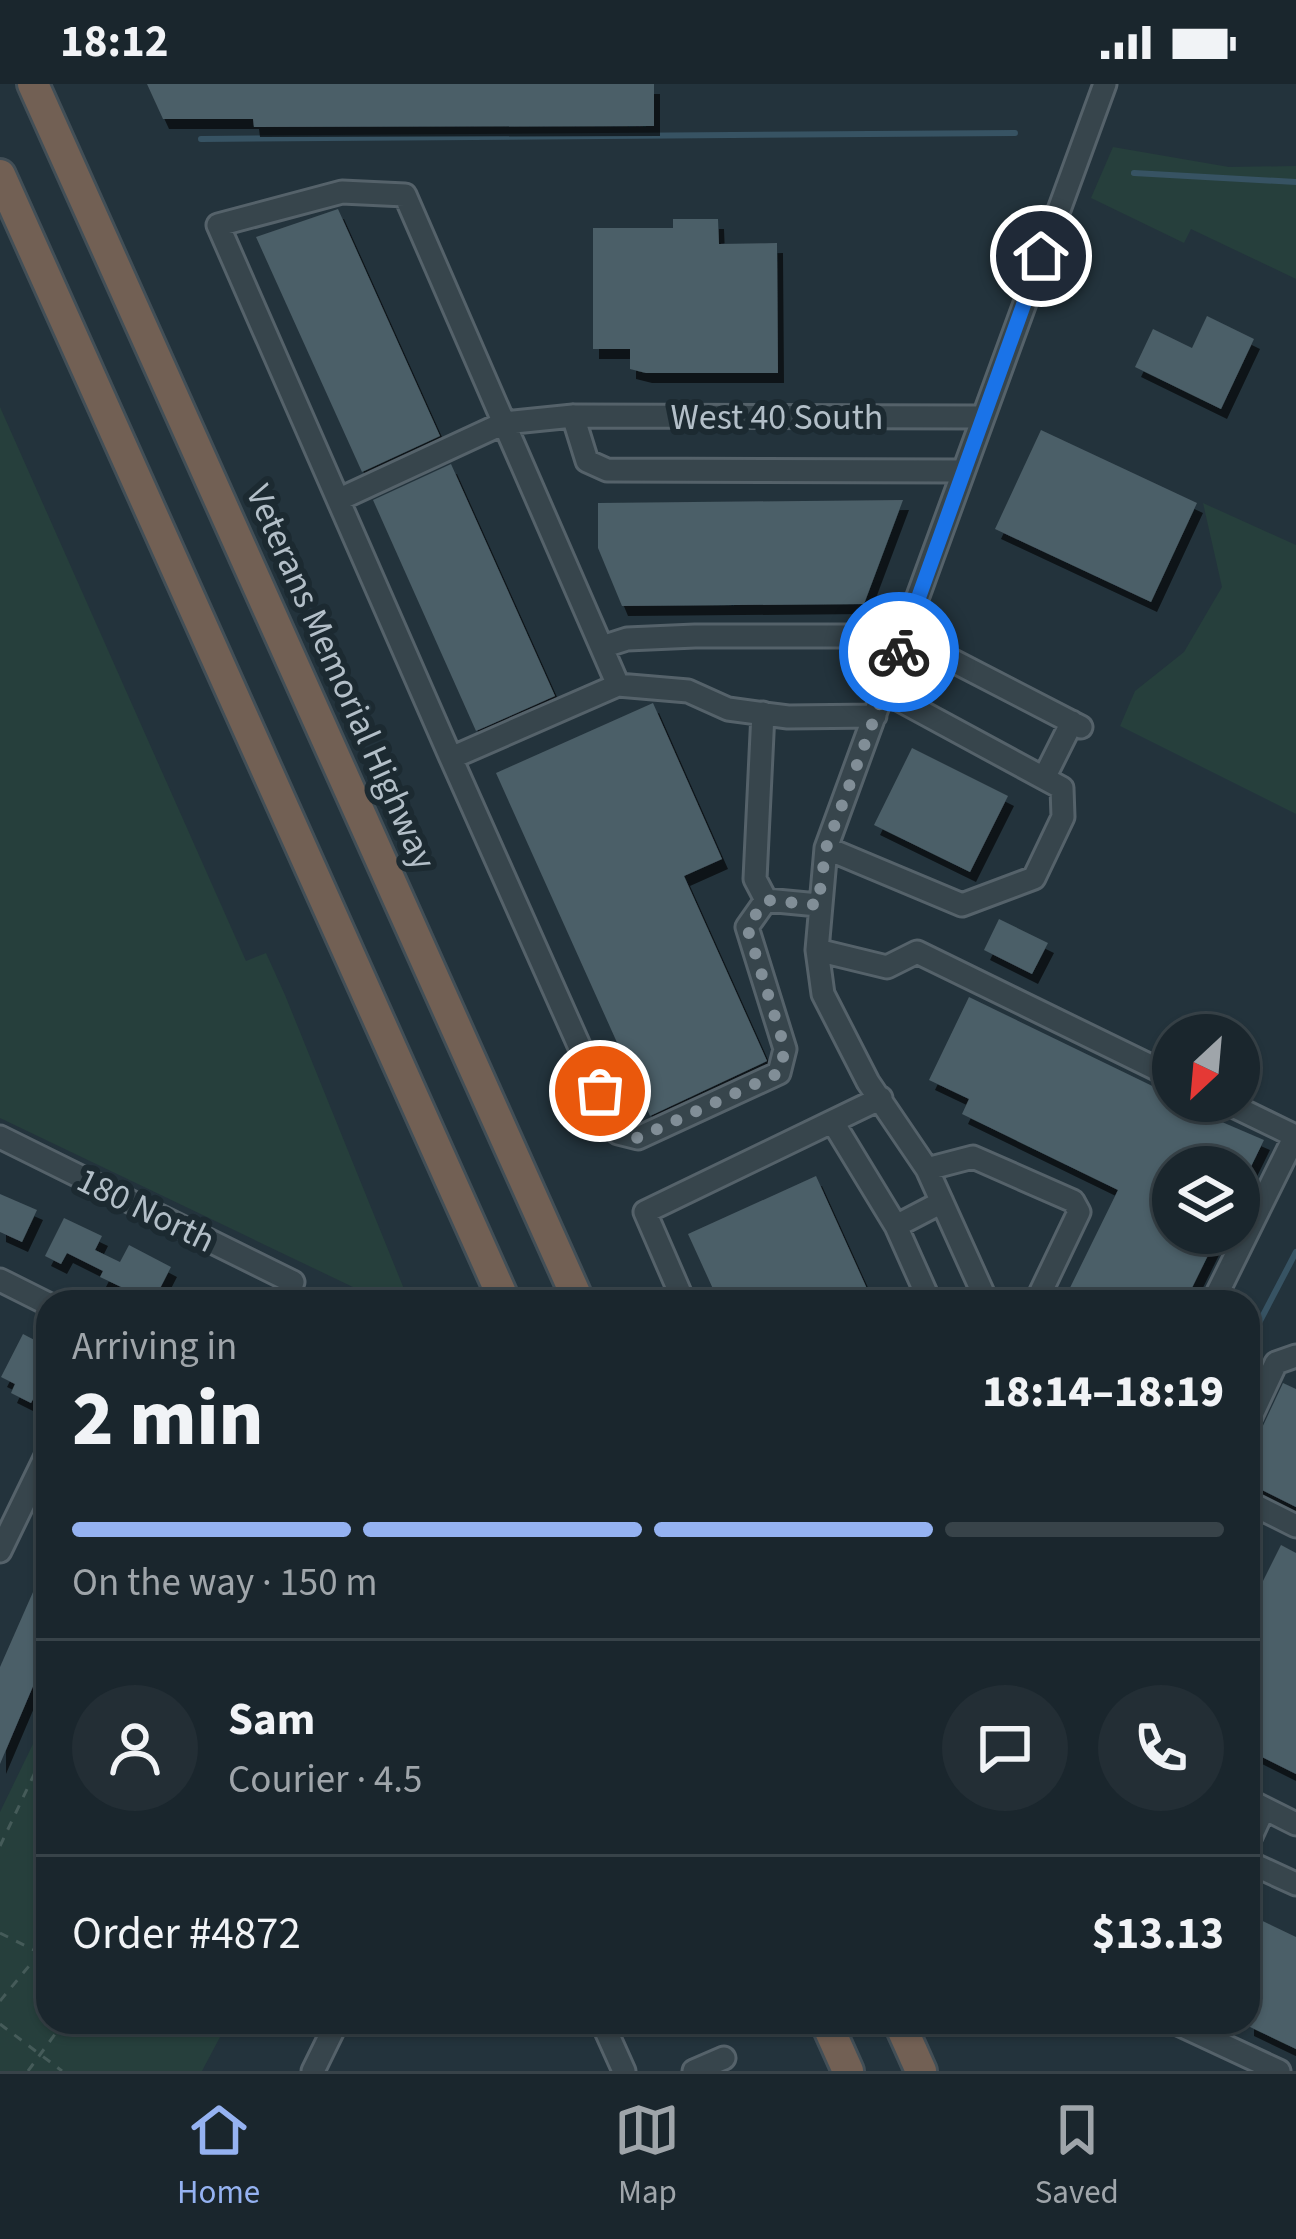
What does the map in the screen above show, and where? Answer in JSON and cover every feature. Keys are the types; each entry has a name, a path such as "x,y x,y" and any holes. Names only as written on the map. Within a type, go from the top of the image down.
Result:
{"highway":[{"name":"Veterans Memorial Highway","path":"33,84 574,1290"},
{"path":"0,176 501,1290"},
{"path":"831,2034 848,2071"},
{"path":"904,2034 920,2071"}],"street":[{"path":"982,1290 927,1169 840,1034 823,994 818,905 826,848 1106,84"},
{"path":"618,685 405,195 342,192 218,225 618,1132 626,1138 638,1138 779,1073 785,1049 747,927 766,900"},
{"path":"573,416 587,461 608,470 962,471"},
{"name":"West 40 South","path":"340,499 504,423 573,416 981,417"},
{"path":"602,647 627,639 695,636 905,637 1077,724 1044,778"},
{"path":"451,758 618,685 688,691 728,709 875,716"},
{"path":"826,848 962,905 1034,878 1063,817 1062,788 884,691"},
{"path":"763,713 755,879 766,900"},
{"path":"766,900 818,905"},
{"path":"817,950 887,967 917,952 1152,1067"},
{"path":"680,1290 645,1212 881,1098"},
{"path":"1219,1290 1295,1136 1260,1119"},
{"path":"834,1124 896,1226 925,1290"},
{"name":"180 North","path":"0,1138 292,1282"},
{"path":"927,1169 974,1157 1072,1202 1078,1212 1076,1226 1042,1290"},
{"path":"896,1226 942,1202"},
{"path":"0,1280 36,1298"},
{"path":"1260,1397 1276,1363 1296,1356"},
{"path":"3,1535 36,1474"},
{"path":"1260,1508 1296,1526"},
{"path":"1260,1806 1296,1824"},
{"path":"1260,1868 1296,1884"},
{"path":"313,2071 331,2034"},
{"path":"607,2034 624,2071"},
{"path":"1200,2034 1279,2071"},
{"path":"694,2071 724,2058"}],"path":[{"path":"0,1846 36,1770"},
{"path":"0,1933 36,1951"},
{"path":"0,2001 36,1958"},
{"path":"0,2024 62,2071"},
{"path":"28,2071 55,2034"}],"green space":[{"path":"1113,147 1229,167 1296,166 1296,279 1191,229 1184,243 1091,198"},
{"path":"0,407 246,961 266,953 404,1289 359,1290 0,1118"},
{"path":"1203,503 1296,545 1296,814 1120,726 1135,691 1184,652 1222,587"},
{"path":"36,1738 36,2034 222,2034 202,2071 0,2071 0,1812"}],"building":[{"path":"147,84 654,84 654,126 254,127 253,119 163,119"},
{"path":"338,209 440,436 362,472 256,237"},
{"path":"673,219 718,219 719,244 777,243 778,373 646,373 630,369 630,349 593,349 593,228 673,228"},
{"path":"1207,316 1254,339 1221,409 1135,367 1153,329 1192,348"},
{"path":"1041,430 1197,503 1151,602 995,529"},
{"path":"451,464 555,696 476,731 373,500"},
{"path":"903,500 864,604 622,606 598,548 598,503"},
{"path":"653,703 722,859 684,876 767,1061 650,1116 496,773"},
{"path":"912,748 1008,796 970,872 874,825"},
{"path":"999,919 1048,943 1032,974 984,950"},
{"path":"969,997 1152,1086 1152,1122 1222,1122 1264,1140 1260,1148 1152,1146 1152,1254 1209,1254 1191,1290 1069,1290 1118,1190 962,1114 969,1099 929,1080"},
{"path":"816,1176 868,1290 714,1290 688,1234"},
{"path":"0,1194 37,1210 22,1242 0,1232"},
{"path":"64,1218 102,1236 95,1250 120,1262 129,1245 171,1267 159,1290 128,1290 67,1253 61,1264 45,1256"},
{"path":"23,1334 36,1341 36,1394 31,1403 11,1393 15,1384 1,1377"},
{"path":"1283,1383 1296,1389 1296,1507 1260,1489 1261,1430"},
{"path":"1281,1545 1296,1553 1296,1774 1260,1756 1260,1587"},
{"path":"36,1585 36,1679 0,1764 0,1667"},
{"path":"1260,1920 1296,1937 1296,2049 1260,2032"}],"waterway":[{"path":"201,139 1015,133"},
{"path":"1134,173 1296,182"},
{"path":"1260,1321 1296,1252"}],"way so far":[{"path":"600,1091 618,1132 638,1138 779,1073 785,1049 747,927 766,900 818,905 826,848 899,652"}],"route":[{"path":"899,652 1041,256"}]}
